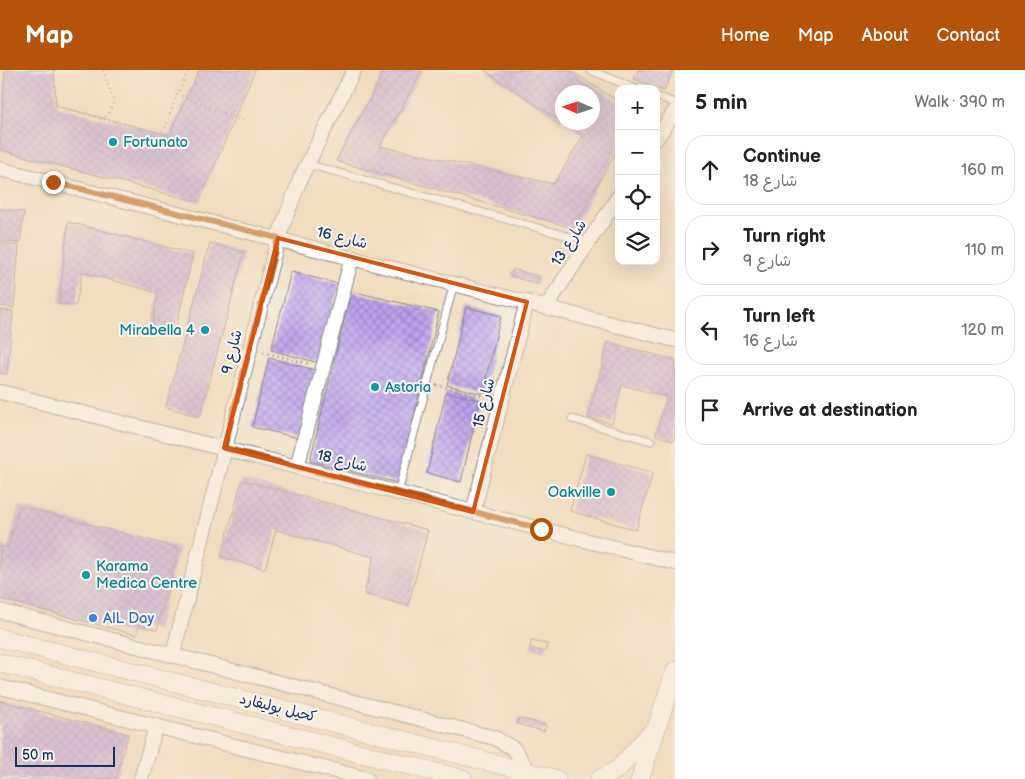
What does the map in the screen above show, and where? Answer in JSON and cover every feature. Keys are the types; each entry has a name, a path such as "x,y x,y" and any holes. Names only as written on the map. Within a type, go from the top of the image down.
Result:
{"street":[{"name":"شارع 9","path":"173,654 278,238 307,164 354,70"},
{"path":"660,133 675,111"},
{"name":"شارع 16","path":"0,169 675,340"},
{"name":"شارع 13","path":"546,307 615,202"},
{"path":"297,467 352,257"},
{"name":"شارع 15","path":"473,512 527,302"},
{"name":"شارع 18","path":"0,392 675,563"},
{"path":"0,611 502,740 514,749 529,772"},
{"name":"كحيل بوليفارد","path":"0,638 556,779"},
{"name":"كحيل بوليفارد","path":"0,663 463,779"},
{"path":"640,779 675,672"},
{"path":"0,687 367,779"},
{"path":"141,779 156,726"},
{"path":"600,779 618,769 655,729"}],"lane":[{"path":"590,70 626,85"},
{"path":"660,97 675,103"},
{"path":"307,164 588,242"},
{"path":"398,493 454,283"},
{"path":"572,419 652,441"}],"path":[{"path":"54,70 56,104 151,133 161,133 165,129 177,94 189,70"},
{"path":"102,119 108,115 114,102 103,70"},
{"path":"177,94 243,121"},
{"path":"250,349 323,366"},
{"path":"427,383 501,401"}],"highlighted area":[{"path":"278,238 527,302 473,512 224,448"}],"building":[{"name":"Fortunato","path":"5,70 54,70 56,106 169,135 199,70 255,70 199,202 0,150"},
{"path":"385,70 423,70 380,146 554,184 583,136 574,130 600,130 600,90 615,99 615,154 573,228 336,161"},
{"path":"484,70 569,70 592,85 555,85 555,117"},
{"path":"638,70 673,70 664,91 660,89 660,85 649,85 634,79"},
{"path":"0,209 24,212 20,243 0,241"},
{"path":"68,222 193,254 175,331 152,326 158,293 82,272 76,305 59,304"},
{"path":"0,243 19,246 14,308 0,306"},
{"name":"Mirabella 4","path":"210,243 244,252 200,417 166,407"},
{"path":"513,269 539,277 537,284 511,276"},
{"path":"291,272 339,284 319,363 271,350"},
{"name":"Astoria","path":"351,291 439,312 398,483 310,461"},
{"path":"466,307 501,316 482,394 447,385"},
{"path":"0,310 13,311 7,374 0,373"},
{"path":"608,342 675,360 675,437 673,441 656,435 666,397 622,385 612,423 588,418"},
{"path":"269,358 315,370 299,438 252,427"},
{"path":"446,392 480,400 461,482 427,473"},
{"name":"Oakville","path":"586,454 653,473 636,530 570,511"},
{"path":"242,480 428,530 408,606 364,594 374,557 276,530 265,569 221,557"},
{"name":"Karama Medica Centre","path":"19,506 179,548 157,630 139,625 137,635 0,599 1,546 8,548"},
{"path":"531,641 547,644 545,652 530,648"},
{"path":"0,701 128,734 116,779 0,779"},
{"path":"518,718 546,725 544,731 517,724"}],"place":[{"name":"Fortunato","path":"113,142"},
{"name":"Mirabella 4","path":"205,330"},
{"name":"Astoria","path":"375,387"},
{"name":"Oakville","path":"611,492"},
{"name":"Karama Medica Centre","path":"86,575"},
{"name":"AlL Day","path":"93,618"}],"route":[{"path":"53,182 278,238 224,448 541,529"}]}
